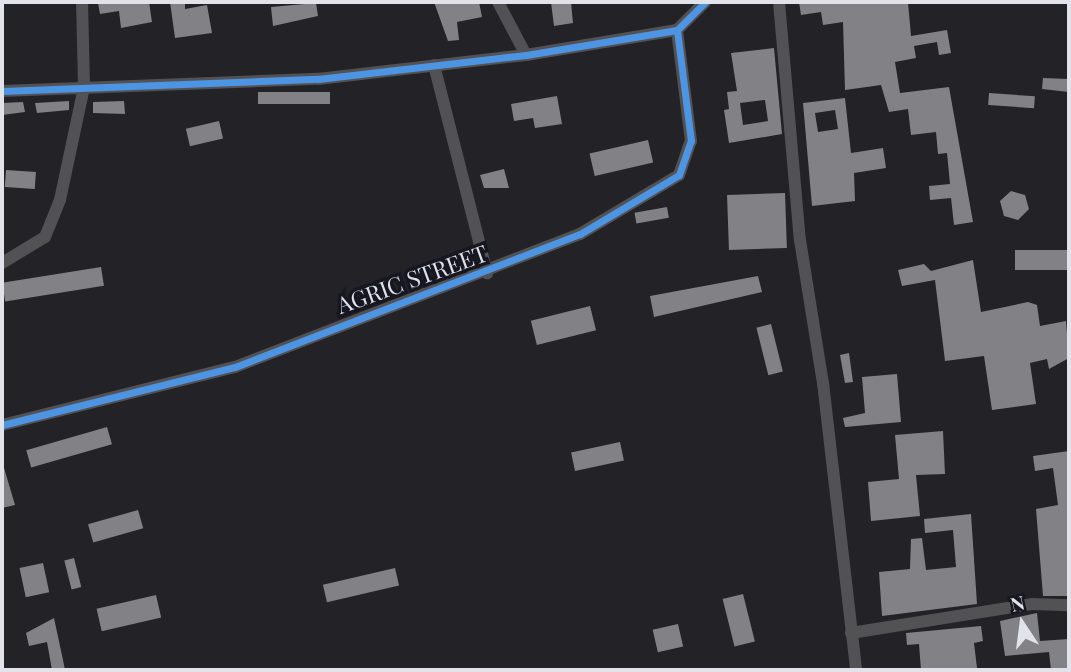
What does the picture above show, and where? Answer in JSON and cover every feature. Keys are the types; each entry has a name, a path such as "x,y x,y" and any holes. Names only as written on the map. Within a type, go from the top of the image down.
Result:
{"street":[{"path":"2,263 45,237 60,200 83,86 82,2"},
{"path":"498,2 526,55"},
{"path":"2,91 318,79 526,55 677,30 705,2"},
{"path":"779,2 800,240 823,383 856,670"},
{"name":"AGRIC STREET","path":"2,425 235,367 487,273 580,234 679,176 691,141 677,30"},
{"path":"434,65 487,273"},
{"path":"851,633 1032,604 1069,604"}],"building":[{"path":"149,2 152,22 121,28 119,11 100,14 98,3"},
{"path":"170,2 185,2 185,9 207,5 212,33 175,38"},
{"path":"434,2 479,2 482,17 457,22 459,40 448,41"},
{"path":"551,2 571,2 573,23 554,26"},
{"path":"799,2 908,2 911,36 947,30 951,53 939,55 937,42 914,46 916,58 895,62 900,93 949,87 973,222 954,225 951,198 930,200 929,186 950,184 947,153 938,154 936,132 911,135 908,109 889,112 881,85 845,90 843,22 823,25 821,12 801,15"},
{"path":"316,3 318,16 273,26 271,7"},
{"path":"774,48 782,134 729,143 724,110 729,109 727,92 737,91 731,53","holes":["765,100 768,121 743,125 740,103"]},
{"path":"1043,78 1069,79 1069,92 1042,89"},
{"path":"258,92 330,92 330,104 258,104"},
{"path":"989,93 1035,96 1034,108 988,105"},
{"path":"557,96 562,124 535,128 533,118 514,121 511,104"},
{"path":"845,98 851,153 883,148 886,168 854,173 855,201 812,206 803,103","holes":["835,110 838,129 818,132 815,113"]},
{"path":"69,101 69,110 37,113 35,103"},
{"path":"124,101 125,114 93,113 93,102"},
{"path":"23,102 25,112 2,115 2,103"},
{"path":"219,121 223,139 190,146 186,129"},
{"path":"648,140 653,162 595,176 590,153"},
{"path":"504,169 509,188 484,188 480,175"},
{"path":"6,170 36,172 35,189 5,187"},
{"path":"1011,191 1025,195 1029,209 1018,220 1004,216 1000,201"},
{"path":"785,193 787,248 729,250 727,195"},
{"path":"667,207 669,218 636,224 635,213"},
{"path":"1015,250 1068,250 1068,270 1015,270"},
{"path":"973,260 981,312 1028,302 1037,305 1040,326 1066,321 1069,358 1049,369 1047,359 1030,363 1036,404 992,410 984,356 945,361 935,280 902,286 898,270 924,264 931,271"},
{"path":"101,267 104,286 5,301 2,283"},
{"path":"758,276 762,292 654,317 650,296"},
{"path":"590,306 596,330 537,345 531,321"},
{"path":"771,324 783,372 768,375 756,328"},
{"path":"849,353 853,382 845,383 840,355"},
{"path":"897,374 901,422 845,427 843,418 865,413 862,377"},
{"path":"107,427 112,444 31,467 26,450"},
{"path":"943,431 945,474 916,475 920,516 871,521 868,482 899,479 895,435"},
{"path":"620,442 624,461 575,471 571,452"},
{"path":"1069,451 1069,596 1043,596 1036,509 1058,505 1053,468 1035,471 1033,456"},
{"path":"2,461 15,505 2,508"},
{"path":"138,510 143,528 93,543 88,524"},
{"path":"971,514 977,604 882,616 879,572 910,569 911,539 922,538 926,570 956,567 953,530 925,533 924,519"},
{"path":"74,558 81,587 72,590 64,560"},
{"path":"43,563 49,592 26,597 20,568"},
{"path":"395,568 399,586 327,602 323,585"},
{"path":"743,594 755,642 734,647 723,599"},
{"path":"156,595 161,617 102,631 97,609"},
{"path":"1037,613 1040,641 1069,639 1069,670 1051,670 1049,652 1005,656 1000,621"},
{"path":"54,618 65,670 52,670 47,642 29,646 26,633"},
{"path":"678,624 683,646 658,652 653,630"},
{"path":"981,626 983,641 974,643 977,668 921,670 919,644 907,645 906,633"}],"cycle path":[{"path":"2,91 318,79 526,55 677,30 705,2"},
{"path":"2,425 235,367 580,234 679,175 691,141 677,30"}]}
